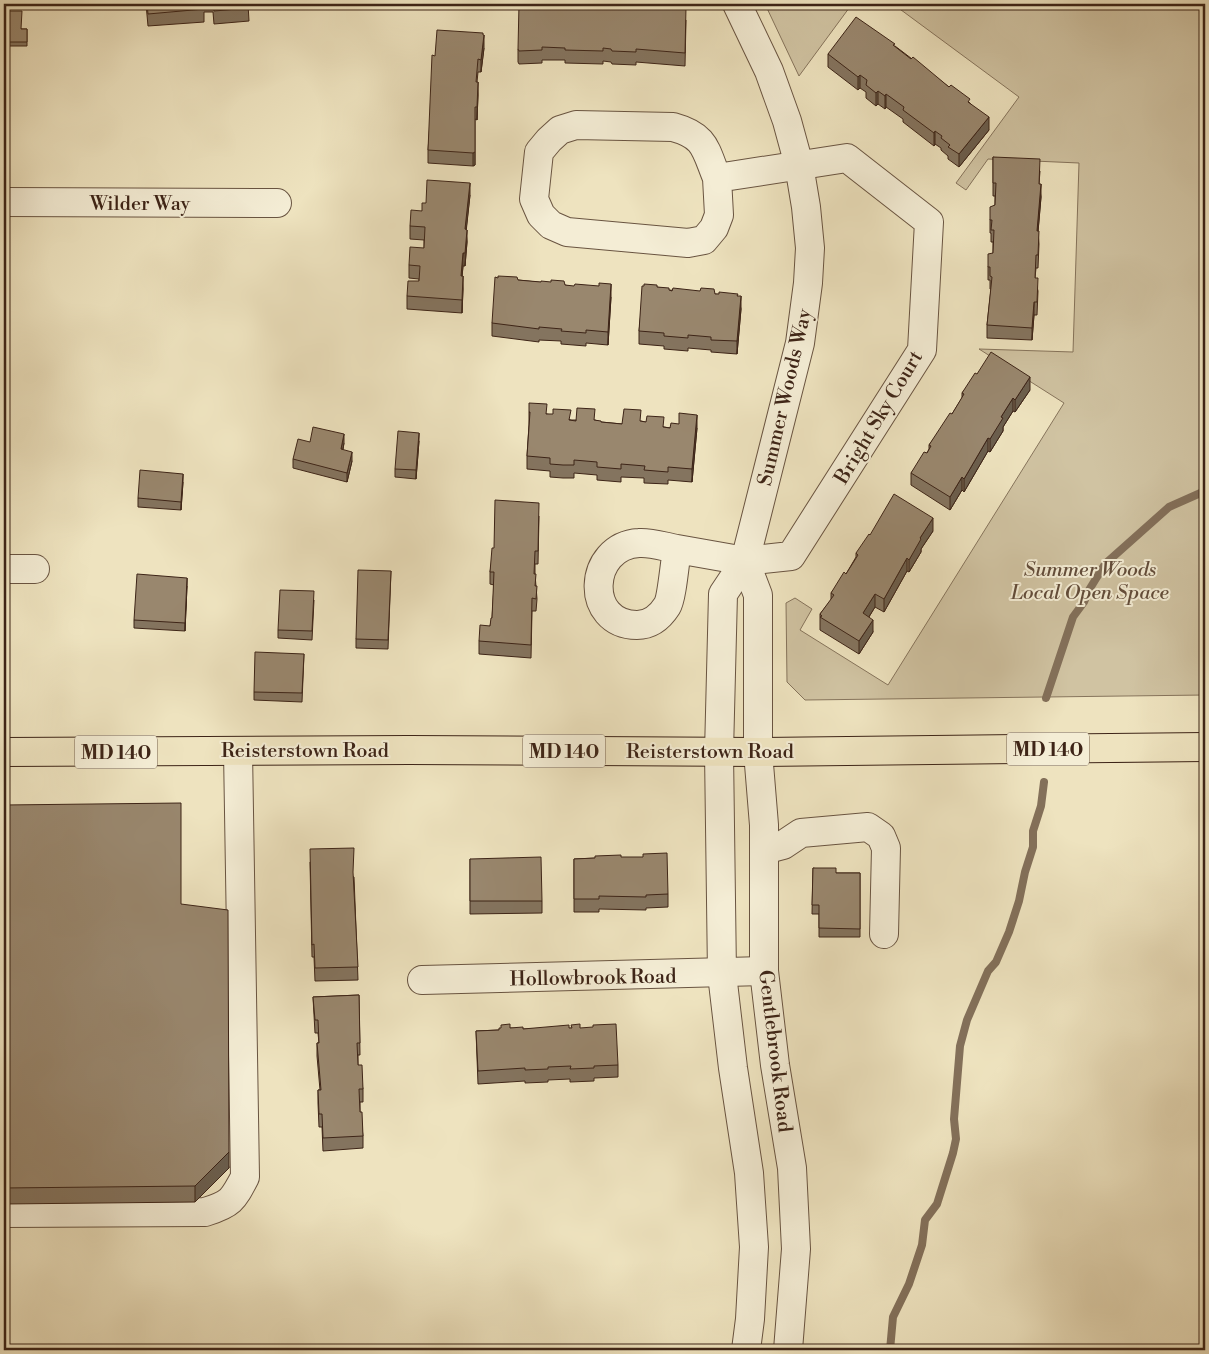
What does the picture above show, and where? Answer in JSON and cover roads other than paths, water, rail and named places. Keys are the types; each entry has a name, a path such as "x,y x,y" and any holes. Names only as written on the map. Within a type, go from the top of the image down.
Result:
{"main road":[{"name":"Reisterstown Road","path":"4,752 418,750 758,752 1205,747"}],"street":[{"name":"Summer Woods Way","path":"719,752 723,594 745,561 800,343 808,283 810,248 799,165 787,121 769,71 737,4"},
{"path":"576,125 674,127 687,131 697,136 704,147 717,178 719,215 714,228 704,240 688,243 567,232 551,225 541,215 534,199 539,152 560,130 576,125"},
{"name":"Bright Sky Court","path":"745,561 791,556 922,350 930,222 847,158 799,165"},
{"path":"717,178 799,165"},
{"name":"Wilder Way","path":"4,202 277,203"},
{"path":"677,549 745,561 758,595 758,752"},
{"path":"4,569 35,569"},
{"path":"4,1213 206,1212 225,1206 236,1194 245,1176 238,751"},
{"path":"719,752 722,974 733,1068 749,1173 754,1246 750,1319 746,1350"},
{"name":"Gentlebrook Road","path":"758,752 764,825 764,972 775,1065 792,1176 796,1249 788,1350"},
{"path":"764,850 783,844 801,833 868,827 881,836 886,848 884,934"},
{"name":"Hollowbrook Road","path":"422,980 764,972"}],"waterway":[{"path":"1046,698 1073,617 1084,602 1105,564 1169,507 1205,491"},
{"path":"890,1350 893,1317 909,1284 922,1245 925,1220 937,1204 953,1153 956,1139 954,1119 960,1046 967,1020 988,971 996,962 1009,932 1033,847 1033,831 1041,806 1044,782"}],"park label":[{"name":"Summer Woods Local Open Space","path":"1090,580"}]}
